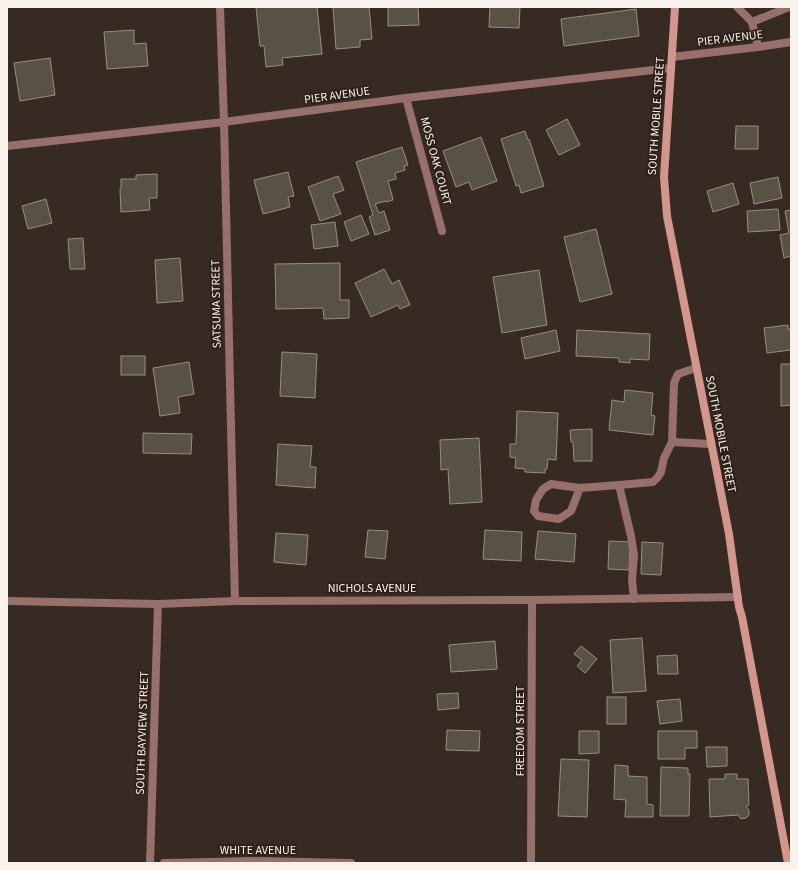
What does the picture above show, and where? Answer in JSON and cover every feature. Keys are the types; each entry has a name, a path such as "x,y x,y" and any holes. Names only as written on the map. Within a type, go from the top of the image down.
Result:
{"main road":[{"name":"SOUTH MOBILE STREET","path":"675,7 664,177 667,216 729,534 739,607 788,863"}],"street":[{"name":"SATSUMA STREET","path":"220,7 235,601"},
{"path":"737,7 752,22 758,47"},
{"path":"752,22 789,7"},
{"name":"PIER AVENUE","path":"672,57 791,42"},
{"name":"PIER AVENUE","path":"7,146 224,122 406,98 671,68"},
{"name":"MOSS OAK COURT","path":"406,98 442,232"},
{"path":"580,488 571,511 559,519 538,516 534,511 536,500 543,489 551,484 580,488 653,482 661,472 664,458 672,442 674,383 678,374 696,368"},
{"path":"672,442 711,444"},
{"path":"620,485 634,555 632,580 634,599"},
{"name":"NICHOLS AVENUE","path":"7,601 158,604 235,601 738,598"},
{"name":"FREEDOM STREET","path":"531,863 532,600"},
{"name":"SOUTH BAYVIEW STREET","path":"150,863 158,604"},
{"name":"WHITE AVENUE","path":"164,863 255,861 351,863"}],"building":[{"path":"256,7 317,7 322,54 282,58 283,65 266,67 264,46 260,46"},
{"path":"333,7 369,7 372,39 360,40 360,47 336,49"},
{"path":"388,7 418,7 419,25 388,26"},
{"path":"490,7 520,7 519,28 489,27"},
{"path":"636,9 639,36 564,46 561,19"},
{"path":"134,30 134,44 146,43 148,66 107,69 104,32"},
{"path":"50,58 55,95 20,101 14,63"},
{"path":"567,119 580,145 559,155 546,130"},
{"path":"736,126 758,126 758,149 735,149"},
{"path":"525,131 544,186 521,193 519,185 516,186 501,139"},
{"path":"481,137 497,181 472,190 469,182 456,187 443,151"},
{"path":"402,147 408,165 404,166 405,170 395,173 396,179 388,181 393,200 375,204 379,213 384,211 390,230 375,235 369,217 373,215 356,162"},
{"path":"288,172 294,196 288,197 290,207 263,214 254,180"},
{"path":"157,174 157,198 149,198 150,210 121,212 121,179 136,179 136,175"},
{"path":"338,176 344,190 333,194 341,214 320,221 308,187"},
{"path":"778,177 782,198 754,204 750,183"},
{"path":"733,183 739,204 713,212 707,191"},
{"path":"46,199 52,223 28,229 22,206"},
{"path":"778,209 780,230 748,232 747,211"},
{"path":"791,210 791,256 784,258 780,235 789,233 785,211"},
{"path":"361,215 369,234 351,241 344,222"},
{"path":"335,222 338,246 314,249 311,225"},
{"path":"596,229 612,294 580,302 564,237"},
{"path":"83,238 85,269 70,269 68,239"},
{"path":"180,258 183,301 157,303 155,260"},
{"path":"340,263 340,300 349,300 349,318 324,319 323,308 276,309 275,264"},
{"path":"384,269 392,284 399,280 410,305 400,309 398,305 371,317 355,283"},
{"path":"539,270 547,325 502,333 493,277"},
{"path":"788,325 788,329 791,329 791,350 767,353 764,328"},
{"path":"556,330 560,351 525,359 521,338"},
{"path":"577,330 650,334 649,360 630,359 630,363 619,362 619,358 576,356"},
{"path":"282,352 317,354 315,398 280,396"},
{"path":"121,356 145,356 145,375 121,375"},
{"path":"189,362 194,394 178,397 180,413 160,416 153,368"},
{"path":"781,364 791,364 791,405 781,406"},
{"path":"625,390 653,393 651,415 655,416 653,435 609,430 612,400 624,402"},
{"path":"517,411 558,413 556,460 548,459 545,473 525,472 525,469 515,468 516,458 510,457 510,444 516,444"},
{"path":"592,429 592,461 574,461 573,442 571,442 570,430"},
{"path":"143,433 192,434 191,454 143,453"},
{"path":"479,438 482,502 450,504 448,469 441,470 440,440"},
{"path":"278,444 312,446 310,467 316,467 315,488 276,485"},
{"path":"368,530 388,531 385,559 365,557"},
{"path":"485,530 522,532 521,561 483,559"},
{"path":"538,531 576,534 574,562 535,559"},
{"path":"276,533 308,535 306,565 274,562"},
{"path":"609,541 630,542 629,570 608,569"},
{"path":"642,542 663,543 661,575 641,574"},
{"path":"642,638 646,691 613,693 610,640"},
{"path":"495,641 497,669 451,672 449,645"},
{"path":"581,646 597,659 585,673 577,666 582,660 574,654"},
{"path":"677,655 678,674 658,674 657,656"},
{"path":"458,693 459,708 438,710 437,694"},
{"path":"607,697 626,697 626,724 607,724"},
{"path":"680,699 682,721 660,724 657,701"},
{"path":"447,730 480,731 479,751 446,750"},
{"path":"579,731 599,731 599,753 579,754"},
{"path":"658,731 697,731 697,748 685,748 685,759 658,759"},
{"path":"706,747 727,747 727,766 707,767"},
{"path":"561,759 589,760 587,817 558,816"},
{"path":"615,765 628,766 628,776 647,777 647,804 653,805 653,817 625,817 626,800 614,799"},
{"path":"661,767 688,768 688,774 690,774 689,816 660,816"},
{"path":"725,774 737,774 737,779 748,779 749,805 746,807 749,810 749,815 746,818 741,819 738,815 710,817 709,779 725,779"}]}
